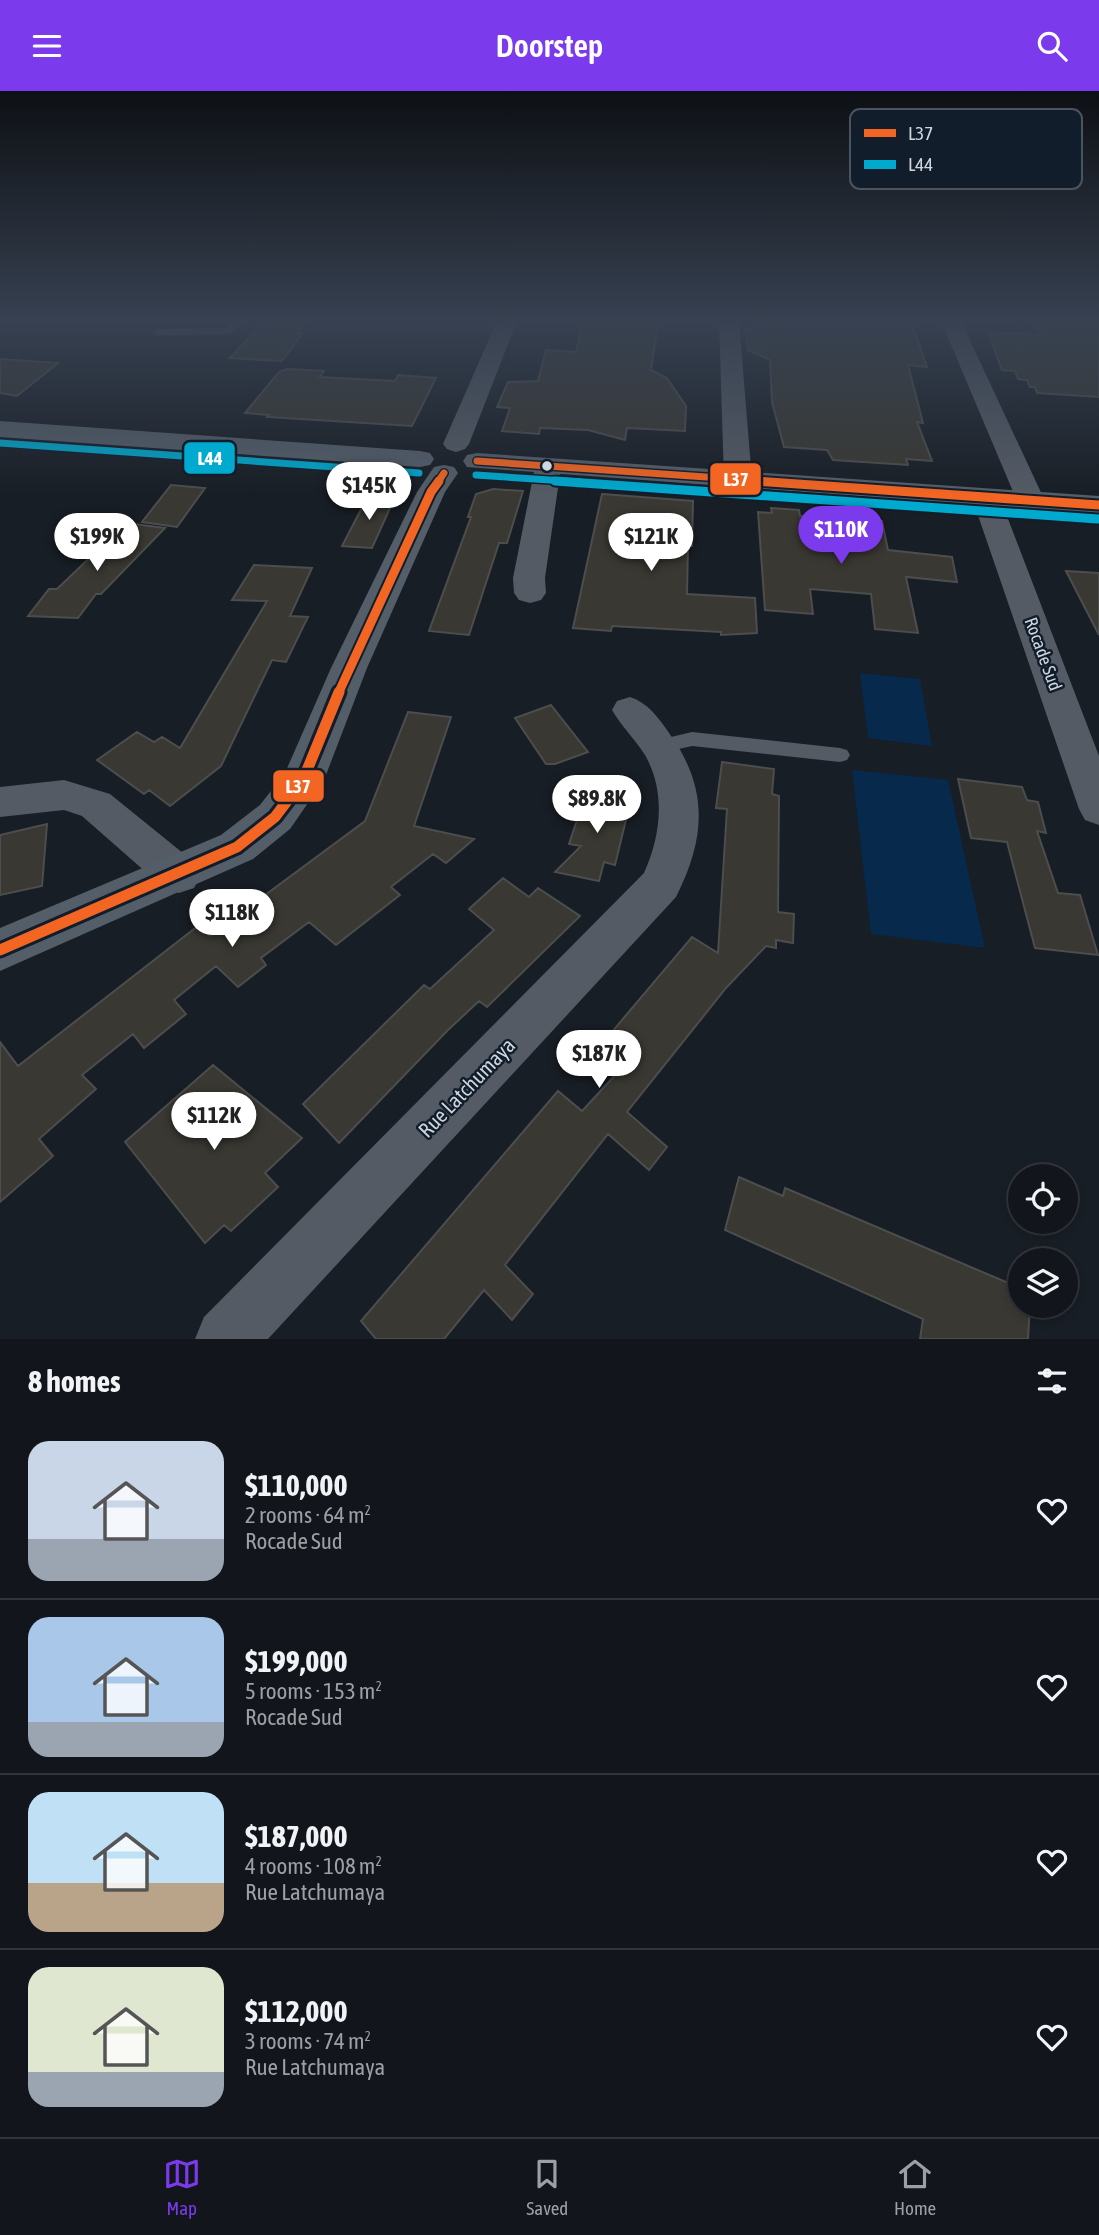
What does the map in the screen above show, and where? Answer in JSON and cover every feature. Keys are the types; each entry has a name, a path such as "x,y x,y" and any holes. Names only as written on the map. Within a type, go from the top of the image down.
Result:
{"main road":[{"path":"0,429 1099,505"},
{"path":"0,950 179,875 237,847 275,817 303,780 349,669 449,459"}],"street":[{"path":"449,459 483,379"},
{"path":"732,379 738,480"},
{"path":"977,379 1031,501"},
{"path":"530,593 529,578 548,467"},
{"name":"Rocade Sud","path":"986,498 1099,809"},
{"name":"Rue Latchumaya","path":"226,1339 661,884 675,856 679,832 678,804 672,769 646,728"},
{"path":"0,802 64,795 96,805 179,875"}],"lane":[{"path":"646,728 692,739 840,754"}],"shaded area":[{"path":"860,673 920,679 932,746 868,738"},
{"path":"852,770 948,780 985,948 871,934"}],"building":[{"path":"0,379 38,379 17,396 0,393"},
{"path":"273,379 435,379 412,426 267,417 269,415 245,413"},
{"path":"668,379 686,406 685,431 627,428 625,440 588,430 540,428 539,434 502,431 510,408 497,407 508,382"},
{"path":"771,379 912,379 923,423 917,422 932,461 906,459 908,465 833,460 827,450 784,447 772,402"},
{"path":"1020,379 1099,379 1099,397 1037,393 1027,380"},
{"path":"171,485 205,488 177,527 142,522"},
{"path":"493,489 523,491 507,543 499,543 469,635 429,631 471,517 468,517 476,494"},
{"path":"369,494 395,497 372,548 342,546"},
{"path":"602,494 693,501 687,594 755,598 757,633 721,635 721,632 612,626 611,631 573,628"},
{"path":"771,508 799,510 800,516 882,521 888,550 952,557 957,582 906,577 918,633 875,629 871,594 810,589 813,614 765,610 758,512 772,513"},
{"path":"126,523 165,528 101,594 96,594 78,618 28,616 49,589 57,589"},
{"path":"254,565 312,568 290,616 308,617 286,662 272,660 221,766 170,806 149,790 144,794 97,760 137,732 154,742 162,737 180,748 267,601 232,600"},
{"path":"1066,571 1099,573 1099,635"},
{"path":"551,705 588,752 555,764 546,764 515,718"},
{"path":"408,712 451,717 414,826 474,839 446,863 433,854 391,887 400,895 336,945 309,922 261,958 266,965 238,987 216,966 174,1000 186,1014 144,1048 133,1034 82,1075 96,1089 39,1139 53,1156 0,1202 0,1042 18,1066 199,925 210,936 365,821"},
{"path":"722,762 774,769 772,794 779,796 778,912 794,914 793,943 776,940 776,948 766,946 726,988 627,1112 667,1147 649,1170 608,1134 505,1265 533,1294 512,1320 484,1290 444,1339 376,1339 361,1321 558,1091 582,1111 619,1071 595,1052 692,937 718,953 727,809 716,808"},
{"path":"958,779 1022,787 1027,800 1038,802 1046,833 1037,831 1058,893 1080,895 1098,955 1035,948 1007,842 971,838"},
{"path":"587,790 631,799 615,865 604,862 599,881 555,872 581,846 569,844"},
{"path":"47,824 42,886 0,895 0,835"},
{"path":"503,878 529,897 538,888 580,916 487,1007 479,1001 447,1031 339,1143 303,1104 424,985 430,989 494,930 469,909"},
{"path":"213,1065 302,1138 265,1173 278,1187 231,1231 224,1225 205,1243 125,1142"},
{"path":"739,1177 783,1196 785,1188 1008,1283 1008,1318 1029,1318 1028,1339 920,1339 923,1319 725,1230"}],"transit line":[{"name":"L44","path":"0,443 419,473"},
{"name":"L37","path":"477,461 1099,505"},
{"name":"L37","path":"0,950 237,847 275,817 303,780 349,668 431,492 444,473"},
{"name":"L44","path":"476,475 1098,519"}]}
